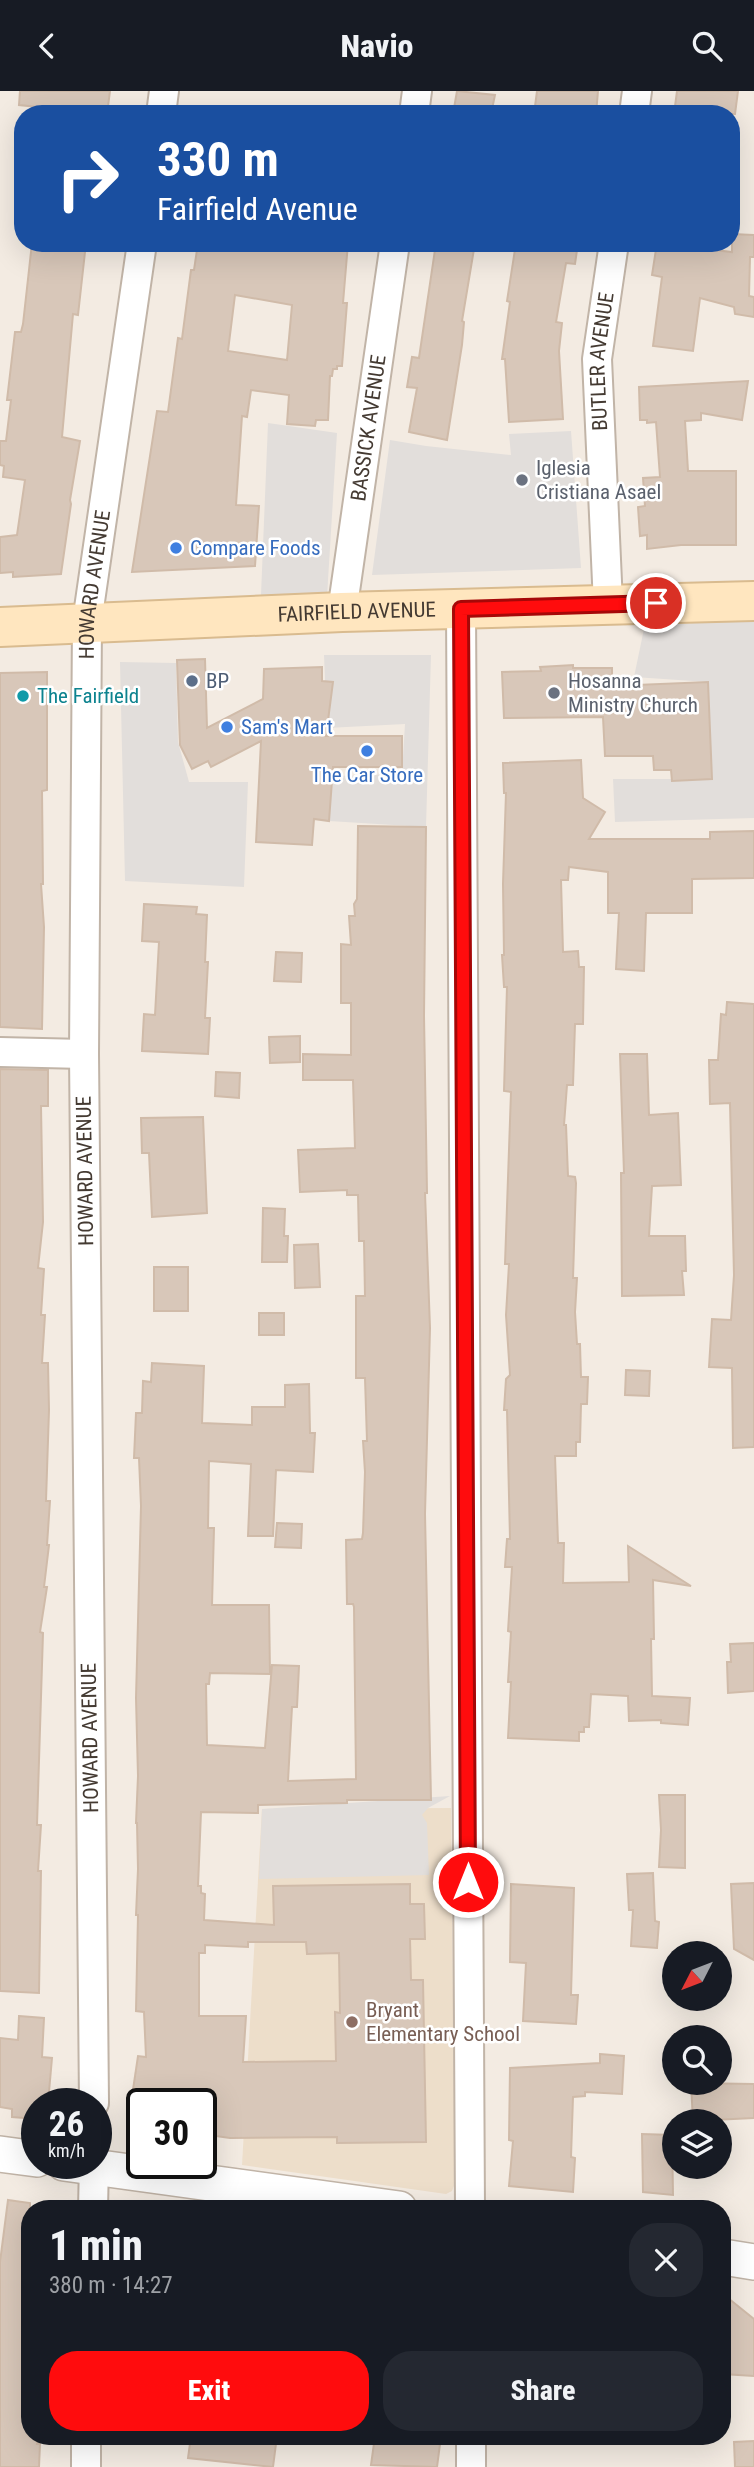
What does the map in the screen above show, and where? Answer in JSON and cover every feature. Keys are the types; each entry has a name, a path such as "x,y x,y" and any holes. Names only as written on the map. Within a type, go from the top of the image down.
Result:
{"main road":[{"name":"FAIRFIELD AVENUE","path":"0,627 342,612 754,601"}],"street":[{"name":"HOWARD AVENUE","path":"94,2088 84,1054 87,622 141,252"},
{"name":"BASSICK AVENUE","path":"342,612 394,252"},
{"name":"BUTLER AVENUE","path":"608,604 597,359 613,252"},
{"path":"461,609 470,2200"},
{"path":"0,1052 84,1054"},
{"path":"0,2154 21,2157"},
{"path":"112,2169 335,2200"},
{"path":"87,2179 91,2200"},
{"path":"731,2258 754,2262"},
{"path":"86,2445 86,2467"},
{"path":"471,2445 471,2467"}],"shaded area":[{"path":"268,423 337,433 327,597 261,595"},
{"path":"571,431 581,568 372,575 390,440 511,455 509,434"},
{"path":"754,621 754,818 615,822 613,779 711,779 708,682 634,677 645,624"},
{"path":"324,655 431,655 426,827 329,821 332,776 402,774 405,724 327,728"},
{"path":"120,662 176,663 178,742 189,782 248,782 244,887 125,881"},
{"path":"450,1796 428,1808 422,1815 427,1823 429,1875 259,1879 262,1809"},
{"name":"Bryant Elementary School","path":"451,1808 455,2183 452,2191 446,2194 242,2165 262,1809"}],"building":[{"path":"20,91 110,91 108,105 19,105"},
{"path":"457,91 495,95 493,105 455,105"},
{"path":"537,91 598,91 597,105 535,105"},
{"path":"677,91 738,91 736,105 675,105"},
{"path":"740,234 754,235 754,257 750,257 749,296 754,297 754,317 735,314 734,307 700,298 693,351 653,346 662,277 652,275 656,252 740,252"},
{"path":"31,252 85,252 78,315 73,314 62,437 80,441 61,574 13,577 13,572 0,573 0,537 17,535 25,480 3,477 0,441 6,441 11,400 7,400 15,332 21,332"},
{"path":"197,252 347,252 342,366 333,369 330,376 328,420 316,420 315,426 287,424 289,395 251,390 247,417 242,416 236,505 259,506 255,566 132,572 157,411 168,412 178,338 182,339 191,270 194,270","holes":["235,295 292,305 287,360 228,351"]},
{"path":"435,252 474,252 447,440 409,432 417,388 407,387 412,357 419,358"},
{"path":"515,252 577,252 575,264 566,263 556,322 562,323 559,351 563,419 509,422 505,359 502,359 510,302 507,301"},
{"path":"748,381 742,420 701,413 701,420 685,421 688,471 736,471 736,545 681,545 647,549 647,535 640,536 638,507 645,506 643,478 660,477 656,422 647,423 647,420 640,420 639,387"},
{"path":"205,659 207,728 263,699 264,669 322,667 322,681 333,682 326,736 402,736 402,767 333,767 329,821 314,819 312,845 256,842 261,741 211,767 208,761 192,769 180,745 177,660"},
{"path":"573,665 573,668 612,668 612,686 708,682 712,779 672,781 671,770 654,770 653,756 605,756 603,717 504,718 502,672 541,671 540,667"},
{"path":"47,672 47,790 42,791 42,1029 0,1027 0,673"},
{"path":"581,760 583,798 605,812 589,839 710,839 710,832 754,831 754,878 692,879 692,913 646,913 644,971 616,969 619,913 608,913 608,872 569,867 568,880 561,880 563,952 578,951 579,967 584,967 583,1024 575,1024 573,1085 567,1085 564,1125 568,1176 575,1177 576,1183 573,1278 577,1278 577,1344 580,1344 581,1377 588,1377 587,1404 581,1404 580,1442 576,1442 576,1456 555,1456 558,1543 564,1543 563,1583 629,1582 628,1546 691,1586 653,1580 654,1639 651,1639 652,1696 690,1698 688,1725 661,1723 661,1720 629,1721 628,1696 591,1694 589,1727 584,1727 584,1732 579,1732 579,1741 508,1738 511,1632 508,1631 512,1567 505,1567 507,1539 510,1539 507,1410 504,1410 506,1379 510,1375 506,1315 509,1264 505,1264 511,1092 504,1091 507,987 504,987 502,955 506,793 503,763"},
{"path":"358,826 426,827 425,1193 430,1328 425,1514 431,1800 347,1800 347,1803 258,1805 258,1813 201,1812 198,1886 201,1886 201,1893 205,1894 204,1920 274,1925 273,1886 410,1884 410,1904 424,1904 425,1939 410,1939 411,1980 423,1980 426,2142 337,2143 337,2137 230,2138 217,2136 217,2088 133,2088 138,2056 146,2057 144,2012 136,2011 136,1698 141,1506 139,1458 134,1458 136,1413 142,1413 143,1381 151,1382 152,1363 204,1366 202,1423 252,1425 252,1407 285,1407 285,1385 309,1384 310,1433 315,1433 313,1472 276,1470 273,1536 248,1536 251,1464 209,1461 208,1528 214,1528 212,1605 269,1605 270,1674 210,1673 209,1684 206,1684 207,1745 265,1748 272,1665 299,1666 297,1707 292,1707 288,1781 356,1779 354,1607 353,1604 347,1604 346,1540 362,1539 363,1533 363,1441 367,1441 365,1378 356,1378 356,1296 365,1296 364,1241 359,1241 358,1195 347,1195 347,1190 300,1192 298,1150 355,1148 353,1080 303,1080 303,1054 351,1055 351,1003 341,1003 341,944 351,945 349,916 355,916 354,904 357,899","holes":["248,1942 306,1942 307,1954 339,1953 340,2013 335,2012 336,2061 243,2062 246,2016 199,2016 199,1953 205,1953 205,1945 248,1947"]},
{"path":"144,904 197,907 196,914 207,915 205,1018 210,1018 208,1054 142,1051 144,1014 155,1015 159,942 142,941"},
{"path":"276,952 302,953 301,982 274,981"},
{"path":"727,1002 754,1004 754,1447 733,1448 732,1368 709,1367 712,1319 731,1320 734,1275 730,1103 710,1104 709,1060 718,1060 721,1014 726,1015"},
{"path":"300,1036 300,1062 270,1063 269,1037"},
{"path":"620,1054 647,1054 649,1115 678,1113 681,1185 652,1186 649,1236 685,1236 686,1271 682,1271 684,1295 622,1296 621,1173 624,1173"},
{"path":"0,1069 48,1070 48,1106 41,1106 43,1222 38,1268 44,1269 42,1363 48,1363 46,1501 50,1501 44,1587 47,1587 40,1632 43,1633 37,1825 41,1825 38,1871 41,1871 39,1993 0,1991"},
{"path":"216,1072 240,1073 239,1098 215,1096"},
{"path":"203,1117 207,1213 152,1217 149,1153 142,1153 141,1118"},
{"path":"263,1208 285,1209 287,1262 262,1262"},
{"path":"318,1244 320,1287 295,1288 294,1245"},
{"path":"154,1267 188,1267 188,1311 154,1311"},
{"path":"259,1313 284,1313 284,1335 259,1335"},
{"path":"626,1370 650,1371 649,1396 625,1395"},
{"path":"277,1523 302,1524 301,1548 275,1547"},
{"path":"754,1643 754,1691 728,1693 727,1662 731,1662 730,1644"},
{"path":"659,1795 685,1795 685,1868 659,1867"},
{"path":"653,1873 655,1921 659,1922 657,1948 631,1946 633,1910 629,1910 627,1874"},
{"path":"754,1883 754,1960 734,1949 731,1884"},
{"path":"511,1884 574,1888 571,1995 578,1995 576,2024 523,2021 526,1963 510,1962"},
{"path":"19,2016 44,2018 42,2057 52,2058 49,2088 21,2088 21,2118 12,2117 12,2109 0,2107 0,2038 18,2040"},
{"path":"600,2054 624,2056 622,2094 585,2092 585,2096 573,2097 573,2192 509,2186 513,2141 509,2140 510,2068 600,2063"},
{"path":"732,2084 754,2084 754,2118 732,2119 732,2109 692,2109 692,2095 732,2095"},
{"path":"642,2134 662,2135 662,2179 673,2179 673,2195 643,2192"},
{"path":"8,2200 21,2202 21,2445 40,2445 39,2467 0,2467 0,2262"},
{"path":"731,2300 754,2319 754,2376 731,2375"},
{"path":"754,2441 754,2467 735,2467 734,2442"},
{"path":"190,2445 276,2445 273,2467 188,2458"},
{"path":"374,2445 440,2445 437,2467 371,2465"}],"place":[{"name":"Iglesia Cristiana Asael","path":"522,480"},
{"name":"Compare Foods","path":"176,548"},
{"name":"BP","path":"192,681"},
{"name":"Hosanna Ministry Church","path":"554,693"},
{"name":"The Fairfield","path":"23,696"},
{"name":"Sam's Mart","path":"227,727"},
{"name":"The Car Store","path":"367,751"},
{"name":"Bryant Elementary School","path":"352,2022"}],"route":[{"path":"468,1882 461,609 656,603"}]}
